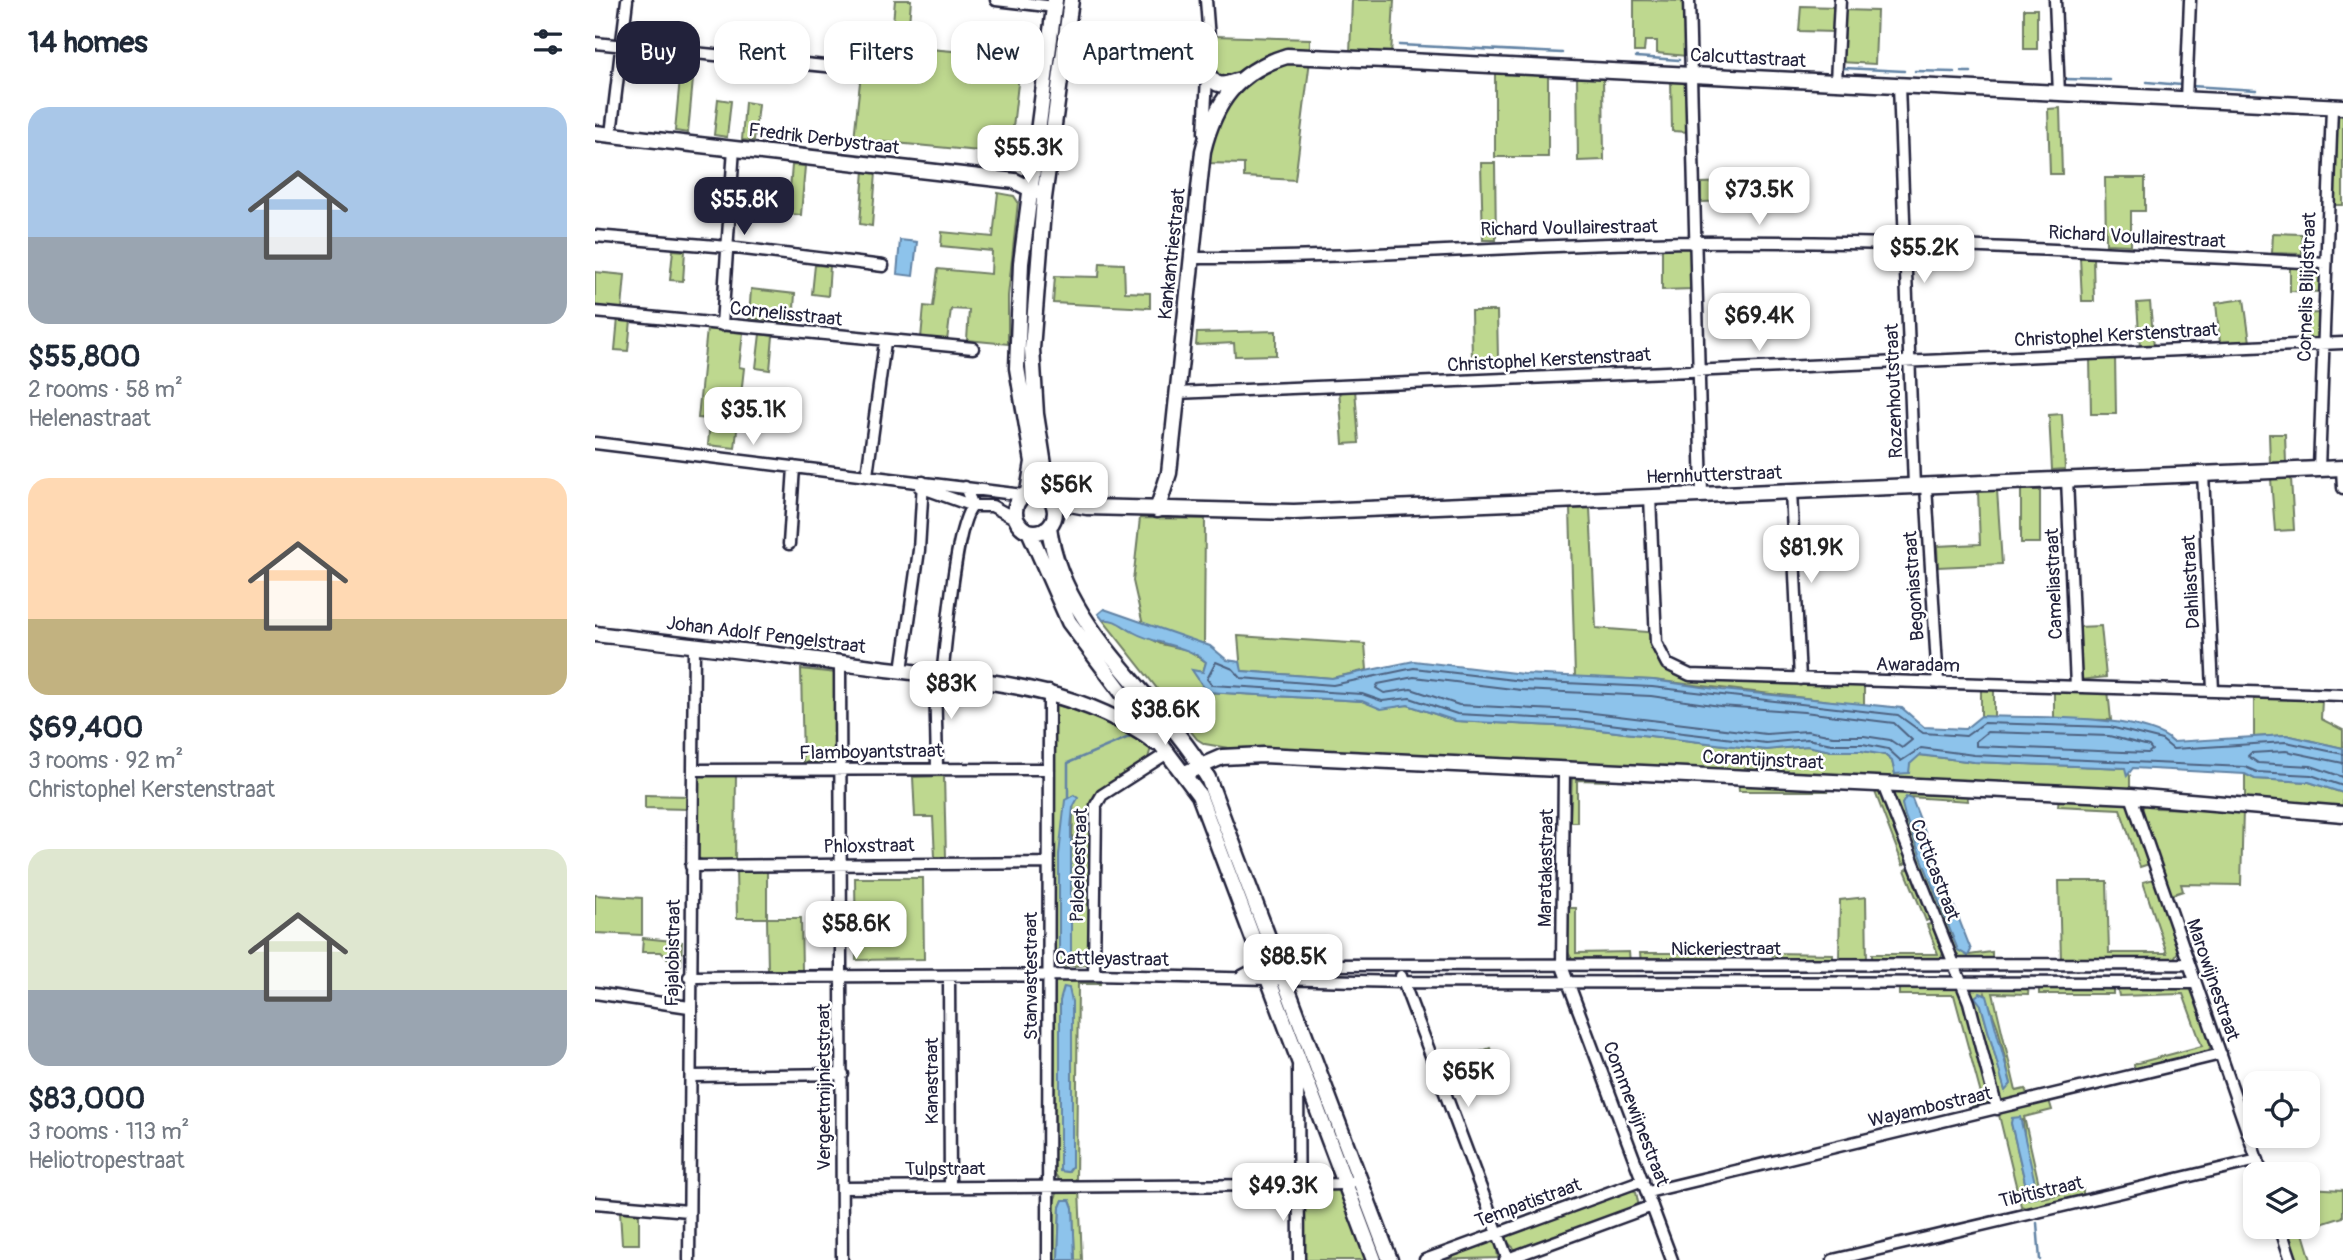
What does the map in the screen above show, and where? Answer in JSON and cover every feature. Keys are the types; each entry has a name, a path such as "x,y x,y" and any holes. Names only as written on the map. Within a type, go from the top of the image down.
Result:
{"street":[{"path":"624,21 627,0"},
{"path":"996,0 1055,3 1021,263 1017,368 1033,462 1026,494 1015,507 1016,519"},
{"path":"1071,0 1044,198 1032,349 1036,414 1051,499 1052,545 1089,625 1196,758 1208,778 1390,1260"},
{"name":"Kankantriestraat","path":"1206,0 1207,21"},
{"path":"1689,0 1702,495"},
{"path":"1836,82 1840,0"},
{"path":"2055,0 2059,94"},
{"path":"2186,101 2190,0"},
{"path":"595,43 616,45"},
{"path":"700,54 824,66"},
{"name":"Calcuttastraat","path":"1203,151 1210,123 1219,103 1239,80 1270,61 1287,57 1690,74 2337,107"},
{"path":"1217,84 1222,86 1239,80"},
{"path":"611,134 617,84"},
{"name":"Kankantriestraat","path":"1157,510 1169,472 1203,151 1207,84"},
{"name":"Rozenhoutstraat","path":"1899,85 1911,362 1920,486"},
{"name":"Cornelis Blijdstraat","path":"2319,469 2322,343 2337,107"},
{"name":"Fredrik Derbystraat","path":"595,132 1015,181 1030,186 1044,198"},
{"path":"722,325 734,148"},
{"path":"595,236 728,247 883,266"},
{"name":"Richard Voullairestraat","path":"1191,258 1298,258 1495,247 1695,242 1907,243 2326,263"},
{"name":"Cornelisstraat","path":"595,312 885,342 973,348"},
{"path":"867,475 885,342"},
{"name":"Christophel Kerstenstraat","path":"1176,393 2343,343"},
{"path":"595,443 907,480 973,506 992,506 1016,519 1029,531 1069,622 1185,772 1209,817 1374,1260"},
{"path":"789,544 794,467"},
{"path":"2343,468 2343,488"},
{"name":"Hernhutterstraat","path":"1051,499 1087,507 1293,512 2343,468"},
{"path":"1169,472 1172,498 1183,511"},
{"name":"Dahliastraat","path":"2203,473 2214,690"},
{"name":"Cameliastraat","path":"2067,479 2076,687"},
{"path":"923,485 1026,494 1038,491 1051,499"},
{"path":"902,670 919,550 923,485"},
{"name":"Begoniastraat","path":"1920,486 1938,683"},
{"path":"965,488 973,506"},
{"path":"1791,491 1800,679"},
{"name":"Awaradam","path":"1650,496 1655,643 1667,664 1690,675 2343,695"},
{"path":"937,768 939,676 960,538 966,513 973,506"},
{"name":"Hernhutterstraat","path":"1052,522 1071,511 1087,507"},
{"path":"1052,545 1058,523 1071,511"},
{"path":"1029,531 1039,532 1052,522"},
{"name":"Johan Adolf Pengelstraat","path":"595,634 841,662 1049,691 1113,716 1169,752"},
{"name":"Fajalobistraat","path":"689,1260 689,977 694,646"},
{"name":"Vergeetmijnietstraat","path":"841,662 842,1260"},
{"name":"Stanvastestraat","path":"1048,1260 1049,691"},
{"name":"Paloeloestraat","path":"1094,975 1096,805 1102,795 1169,752"},
{"name":"Corantijnstraat","path":"1196,758 1263,755 2131,796 2343,814"},
{"path":"1208,778 1222,757"},
{"path":"1185,772 1196,758"},
{"name":"Flamboyantstraat","path":"693,770 1049,769"},
{"name":"Maratakastraat","path":"1564,770 1562,966 1567,981"},
{"name":"Cotticastraat","path":"1883,785 1969,1002 1997,1110"},
{"name":"Marowijnestraat","path":"2131,796 2258,1160"},
{"name":"Phloxstraat","path":"691,866 1048,863"},
{"name":"Nickeriestraat","path":"1266,972 1279,966 1954,967 2189,964"},
{"path":"1399,966 1401,982 1507,1260 1653,1206"},
{"name":"Cattleyastraat","path":"689,977 1241,976 1266,972 1285,981"},
{"name":"Kanastraat","path":"949,977 950,1186"},
{"name":"Nickeriestraat","path":"1285,981 1960,980 2196,983"},
{"name":"Commewijnestraat","path":"1567,981 1672,1260"},
{"path":"595,993 689,1007"},
{"name":"Wayambostraat","path":"1648,1192 2221,1054"},
{"path":"1298,1056 1299,1260"},
{"path":"691,1076 843,1074"},
{"name":"Tibitistraat","path":"1833,1260 2258,1160"},
{"name":"Tulpstraat","path":"842,1188 1298,1185 1345,1184 1360,1179"},
{"name":"Tempatistraat","path":"1425,1260 1643,1180"},
{"path":"595,1203 688,1211"},
{"path":"2284,1239 2291,1260"}],"green space":[{"path":"895,0 911,0 909,21 893,21"},
{"path":"1352,0 1394,0 1391,56 1350,54"},
{"path":"1634,0 1686,1 1686,56 1657,53 1657,41 1645,41 1644,52 1634,52"},
{"path":"1801,6 1836,7 1834,32 1799,31"},
{"path":"2024,9 2037,9 2037,49 2024,49"},
{"path":"1843,10 1877,11 1875,64 1840,62"},
{"path":"1218,36 1310,39 1310,51 1265,58 1221,80 1218,78"},
{"path":"937,50 951,51 951,84 1018,84 1010,154 854,139 860,84 937,84"},
{"path":"1310,60 1295,180 1244,177 1244,164 1207,163 1218,118 1246,82 1273,65"},
{"path":"1495,69 1548,71 1548,157 1495,157"},
{"path":"1577,74 1603,75 1604,160 1578,161"},
{"path":"1671,78 1686,79 1690,132 1672,131"},
{"path":"679,84 693,84 688,133 675,131"},
{"path":"718,99 731,101 727,137 714,135"},
{"path":"745,102 758,104 754,141 742,140"},
{"path":"2060,108 2062,174 2050,174 2048,109"},
{"path":"2343,113 2343,205 2335,205 2335,118"},
{"path":"1481,163 1495,163 1496,240 1483,240"},
{"path":"792,165 805,166 801,215 788,214"},
{"path":"864,170 876,172 872,226 860,224"},
{"path":"2105,178 2145,178 2145,211 2131,211 2131,245 2106,244"},
{"path":"1730,182 1731,201 1701,202 1701,183"},
{"path":"998,193 1014,196 1018,202 1008,296 1008,344 967,340 969,310 951,309 947,341 921,338 924,306 933,307 938,269 991,274 992,251 941,246 942,232 993,237"},
{"path":"2273,233 2302,234 2302,254 2272,253"},
{"path":"1662,245 1691,247 1693,289 1662,290"},
{"path":"673,250 685,251 683,281 670,280"},
{"path":"2080,257 2093,257 2094,301 2082,301"},
{"path":"1100,263 1124,264 1125,292 1150,293 1150,308 1053,303 1055,276 1099,277"},
{"path":"815,265 830,266 828,296 812,294"},
{"path":"2290,265 2321,267 2321,292 2290,291"},
{"path":"595,272 625,275 622,309 595,306"},
{"path":"751,289 795,294 793,323 749,318"},
{"path":"2244,299 2250,342 2220,343 2216,303"},
{"path":"2150,302 2154,347 2140,348 2137,303"},
{"path":"1471,311 1497,311 1498,359 1472,359"},
{"path":"2320,313 2318,339 2302,341 2301,314"},
{"path":"618,318 631,320 628,351 615,350"},
{"path":"707,329 743,333 739,367 744,368 735,448 708,445 710,419 698,418"},
{"path":"1276,331 1276,355 1235,356 1234,343 1196,345 1197,333"},
{"path":"760,334 773,336 770,370 756,368"},
{"path":"2115,356 2116,414 2091,414 2090,357"},
{"path":"1339,389 1355,389 1359,443 1343,444"},
{"path":"2062,414 2065,469 2052,470 2049,415"},
{"path":"2269,434 2285,434 2286,463 2270,464"},
{"path":"2291,478 2294,530 2275,531 2271,479"},
{"path":"1997,490 2002,564 1938,567 1937,546 1980,544 1978,491"},
{"path":"2021,490 2040,490 2040,543 2021,543"},
{"path":"1590,508 1596,628 1647,632 1653,636 1670,669 1864,685 1864,705 1653,680 1575,677 1570,509"},
{"path":"1140,518 1205,519 1204,644 1143,625 1133,581"},
{"path":"1111,618 1161,644 1188,650 1206,662 1203,672 1193,671 1207,692 1362,701 1381,708 1408,705 1456,721 1575,727 1766,750 1807,746 1831,751 1862,751 1885,755 1892,761 1895,774 1919,755 1974,762 2126,768 2130,776 2130,792 1234,749 1205,744 1197,739 1103,620"},
{"path":"2101,626 2106,677 2080,680 2077,627"},
{"path":"1238,636 1365,644 1367,670 1332,678 1241,671"},
{"path":"801,669 836,673 837,762 816,766 815,762 803,762"},
{"path":"1981,688 1994,689 1994,717 1981,716"},
{"path":"2108,690 2111,720 2054,719 2054,691"},
{"path":"2254,698 2322,700 2321,719 2343,730 2343,748 2286,735 2254,737"},
{"path":"1054,704 1111,721 1151,748 1148,758 1095,796 1089,957 1086,965 1062,967 1053,957","holes":["1074,795 1070,882 1071,956 1059,953 1059,855"]},
{"path":"703,773 736,773 735,862 704,861 696,857 697,779"},
{"path":"2245,774 2255,779 2309,782 2343,793 2343,811 2245,801"},
{"path":"1572,775 1608,776 1608,781 1577,780 1577,822 1570,822"},
{"path":"944,776 946,857 935,857 933,817 915,817 913,777"},
{"path":"1738,781 1826,785 1828,791 1739,791"},
{"path":"1879,790 1884,795 1909,860 1903,865 1875,792"},
{"path":"1898,790 1967,793 1968,801 1909,797 1902,804 1958,950 1969,955 1992,952 1992,960 1962,961 1952,957 1892,795"},
{"path":"645,795 689,796 688,809 645,808"},
{"path":"2059,796 2127,802 2149,864 2140,867 2120,809 2058,806"},
{"path":"2145,803 2154,804 2156,808 2243,810 2241,885 2181,884 2183,891 2171,895 2141,811"},
{"path":"1913,867 1933,918 1926,921 1905,870"},
{"path":"736,868 767,868 767,918 737,918"},
{"path":"855,878 923,878 924,959 856,960"},
{"path":"2154,879 2179,950 2173,960 2061,961 2059,881 2107,881 2109,953 2167,953 2143,882"},
{"path":"595,895 642,898 642,935 595,933"},
{"path":"1866,897 1867,963 1839,963 1840,900"},
{"path":"1568,908 1576,908 1576,953 1629,952 1630,962 1572,960 1568,952"},
{"path":"767,918 801,918 802,970 768,971"},
{"path":"1934,923 1945,949 1940,960 1872,963 1872,954 1938,954 1927,925"},
{"path":"643,938 682,942 681,965 674,965 661,952 642,952"},
{"path":"1640,953 1747,953 1748,962 1641,962"},
{"path":"1773,953 1833,954 1833,962 1772,962"},
{"path":"1100,976 1100,984 1078,984 1076,1181 1060,1181 1052,1170 1055,980","holes":["1060,1001 1072,1002 1072,1166 1068,1172 1060,1170"]},
{"path":"1899,984 1954,984 1962,989 1992,1100 1990,1103 1972,1106 1971,1102 1982,1098 1954,995 1899,995"},
{"path":"1968,984 2029,984 2028,994 1993,993 2016,1091 2025,1089 2029,1098 2004,1103 1998,1100","holes":["1985,993 1998,1028 2011,1084 2005,1090 1981,1005"]},
{"path":"2039,984 2113,984 2113,994 2039,994"},
{"path":"2117,986 2190,988 2211,1040 2209,1053 2135,1071 2134,1064 2202,1046 2183,994 2119,996"},
{"path":"1490,1048 1499,1072 1451,1090 1442,1066"},
{"path":"2049,1100 2052,1110 2024,1117 2042,1198 2083,1189 2083,1197 2028,1209 2021,1206 1999,1115 2004,1111","holes":["2023,1120 2029,1199 2011,1123"]},
{"path":"1059,1189 1079,1189 1082,1260 1075,1260 1073,1208 1069,1200 1063,1200 1060,1207 1058,1260 1052,1260 1053,1203"},
{"path":"1631,1189 1636,1192 1639,1207 1517,1251 1505,1240 1510,1233"},
{"path":"2320,1189 2343,1190 2343,1217 2320,1224"},
{"path":"1310,1190 1341,1190 1367,1260 1303,1260 1306,1193"},
{"path":"620,1212 639,1214 639,1244 622,1244"},
{"path":"2290,1239 2305,1239 2311,1260 2297,1260"},
{"path":"1488,1240 1496,1243 1498,1258 1435,1260"}],"water":[{"path":"900,240 917,242 913,276 897,274"},
{"path":"1104,609 1210,646 1227,660 1240,662 1242,671 1332,678 1414,661 1523,674 1653,680 1722,690 1902,708 1924,727 1965,729 1981,716 2111,722 2137,726 2158,733 2173,742 2286,735 2343,748 2343,793 2309,782 2255,779 2245,774 2133,768 2127,776 2125,768 1974,762 1920,755 1910,764 1909,773 1895,774 1892,761 1885,755 1862,751 1831,751 1807,746 1766,750 1575,727 1456,721 1408,705 1381,709 1362,701 1207,692 1192,670 1203,672 1206,662 1181,648 1142,636 1115,622 1103,620 1098,614"},
{"path":"1074,795 1078,798 1073,807 1071,828 1071,957 1062,957 1059,953 1059,855 1065,800"},
{"path":"1906,797 1912,799 1971,950 1968,956 1958,950 1905,816 1902,804"},
{"path":"1064,987 1069,988 1072,1002 1072,1167 1068,1172 1060,1171 1060,1001"},
{"path":"1980,993 1987,996 2011,1084 2005,1091 1981,1005 1975,997"},
{"path":"2020,1117 2038,1196 2029,1199 2011,1123 2012,1118"},
{"path":"1063,1200 1070,1200 1073,1208 1075,1260 1058,1260 1060,1207"}],"waterway":[{"path":"1399,45 1562,53"},
{"path":"1636,57 1679,60"},
{"path":"1844,68 1904,71"},
{"path":"1915,71 1954,72"},
{"path":"1962,72 1971,72"},
{"path":"2064,79 2110,80"},
{"path":"2147,82 2181,85"},
{"path":"2191,86 2256,90"},
{"path":"1174,706 1203,686"},
{"path":"1068,798 1068,763 1129,737"},
{"path":"2037,1223 2040,1260"}]}
